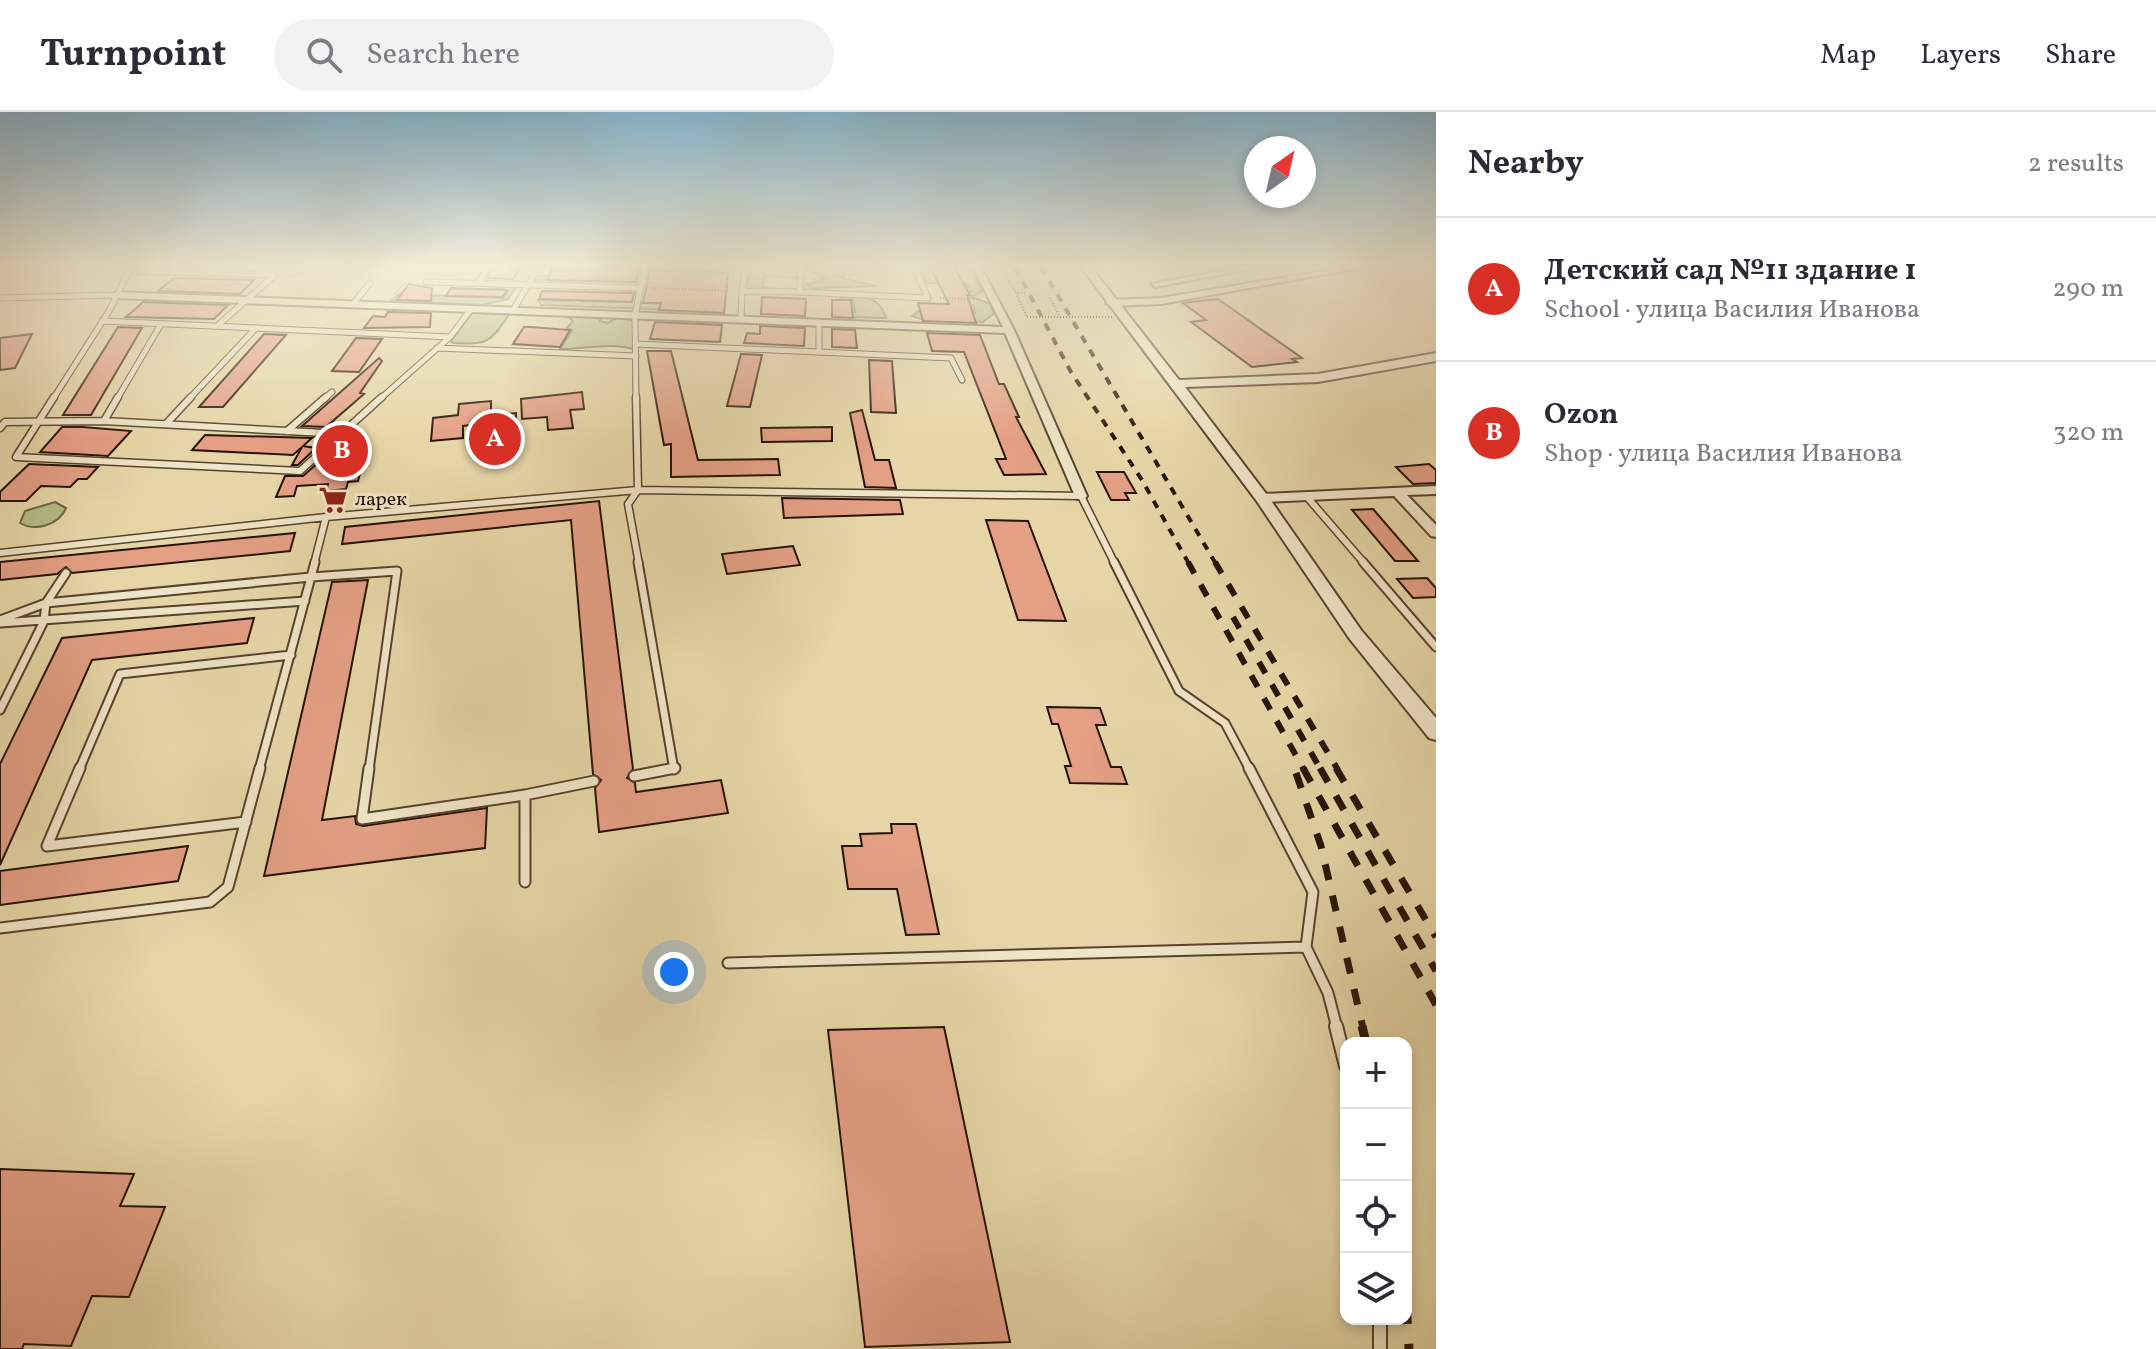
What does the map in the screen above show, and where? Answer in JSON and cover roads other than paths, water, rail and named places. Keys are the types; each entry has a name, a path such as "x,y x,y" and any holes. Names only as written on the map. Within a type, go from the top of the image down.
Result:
{"street":[{"path":"884,325 1009,330"},
{"path":"1007,325 1081,496"},
{"path":"1128,325 1262,498 1355,634 1436,732"},
{"path":"1174,384 1318,378 1436,357"},
{"path":"1262,498 1436,490"},
{"path":"1399,494 1436,533"}],"lane":[{"path":"100,325 16,457 300,471 450,337 459,325"},
{"path":"104,421 161,325"},
{"path":"181,325 450,337"},
{"path":"634,776 675,770 628,504 638,490 635,325"},
{"path":"819,325 819,352"},
{"path":"166,424 256,328"},
{"path":"636,344 951,358 962,380"},
{"path":"437,348 636,356"},
{"path":"287,431 332,392"},
{"path":"0,428 5,422 104,421 343,434"},
{"path":"0,553 77,547 326,517 638,490 1081,496 1179,691 1225,723 1313,892 1306,947 1328,993 1340,1042"},
{"path":"1307,497 1436,647"},
{"path":"0,928 210,902 228,887 326,517"},
{"path":"71,555 77,547"},
{"path":"0,622 46,603 397,571 362,819 525,795 594,781"},
{"path":"0,710 44,621 46,603 66,573"},
{"path":"0,622 305,601"},
{"path":"246,822 47,846 120,674 291,655"},
{"path":"525,795 525,882"},
{"path":"728,963 1306,947"},
{"path":"1380,1325 1380,1349"}],"railway":[{"path":"1046,325 1071,372 1142,480 1189,564"},
{"path":"1075,325 1216,564"},
{"path":"1188,562 1304,770"},
{"path":"1215,562 1338,770"},
{"path":"1233,617 1321,770"},
{"path":"1303,768 1436,1005"},
{"path":"1320,768 1436,971"},
{"path":"1336,768 1436,937"},
{"path":"1296,773 1321,846 1363,1028"},
{"path":"1362,1026 1365,1037"},
{"path":"1407,1325 1409,1349"}],"place":[{"name":"Детский сад №11 здание 1","path":"495,439"},
{"name":"Ozon","path":"342,451"},
{"name":"ларек","path":"333,500"}]}
